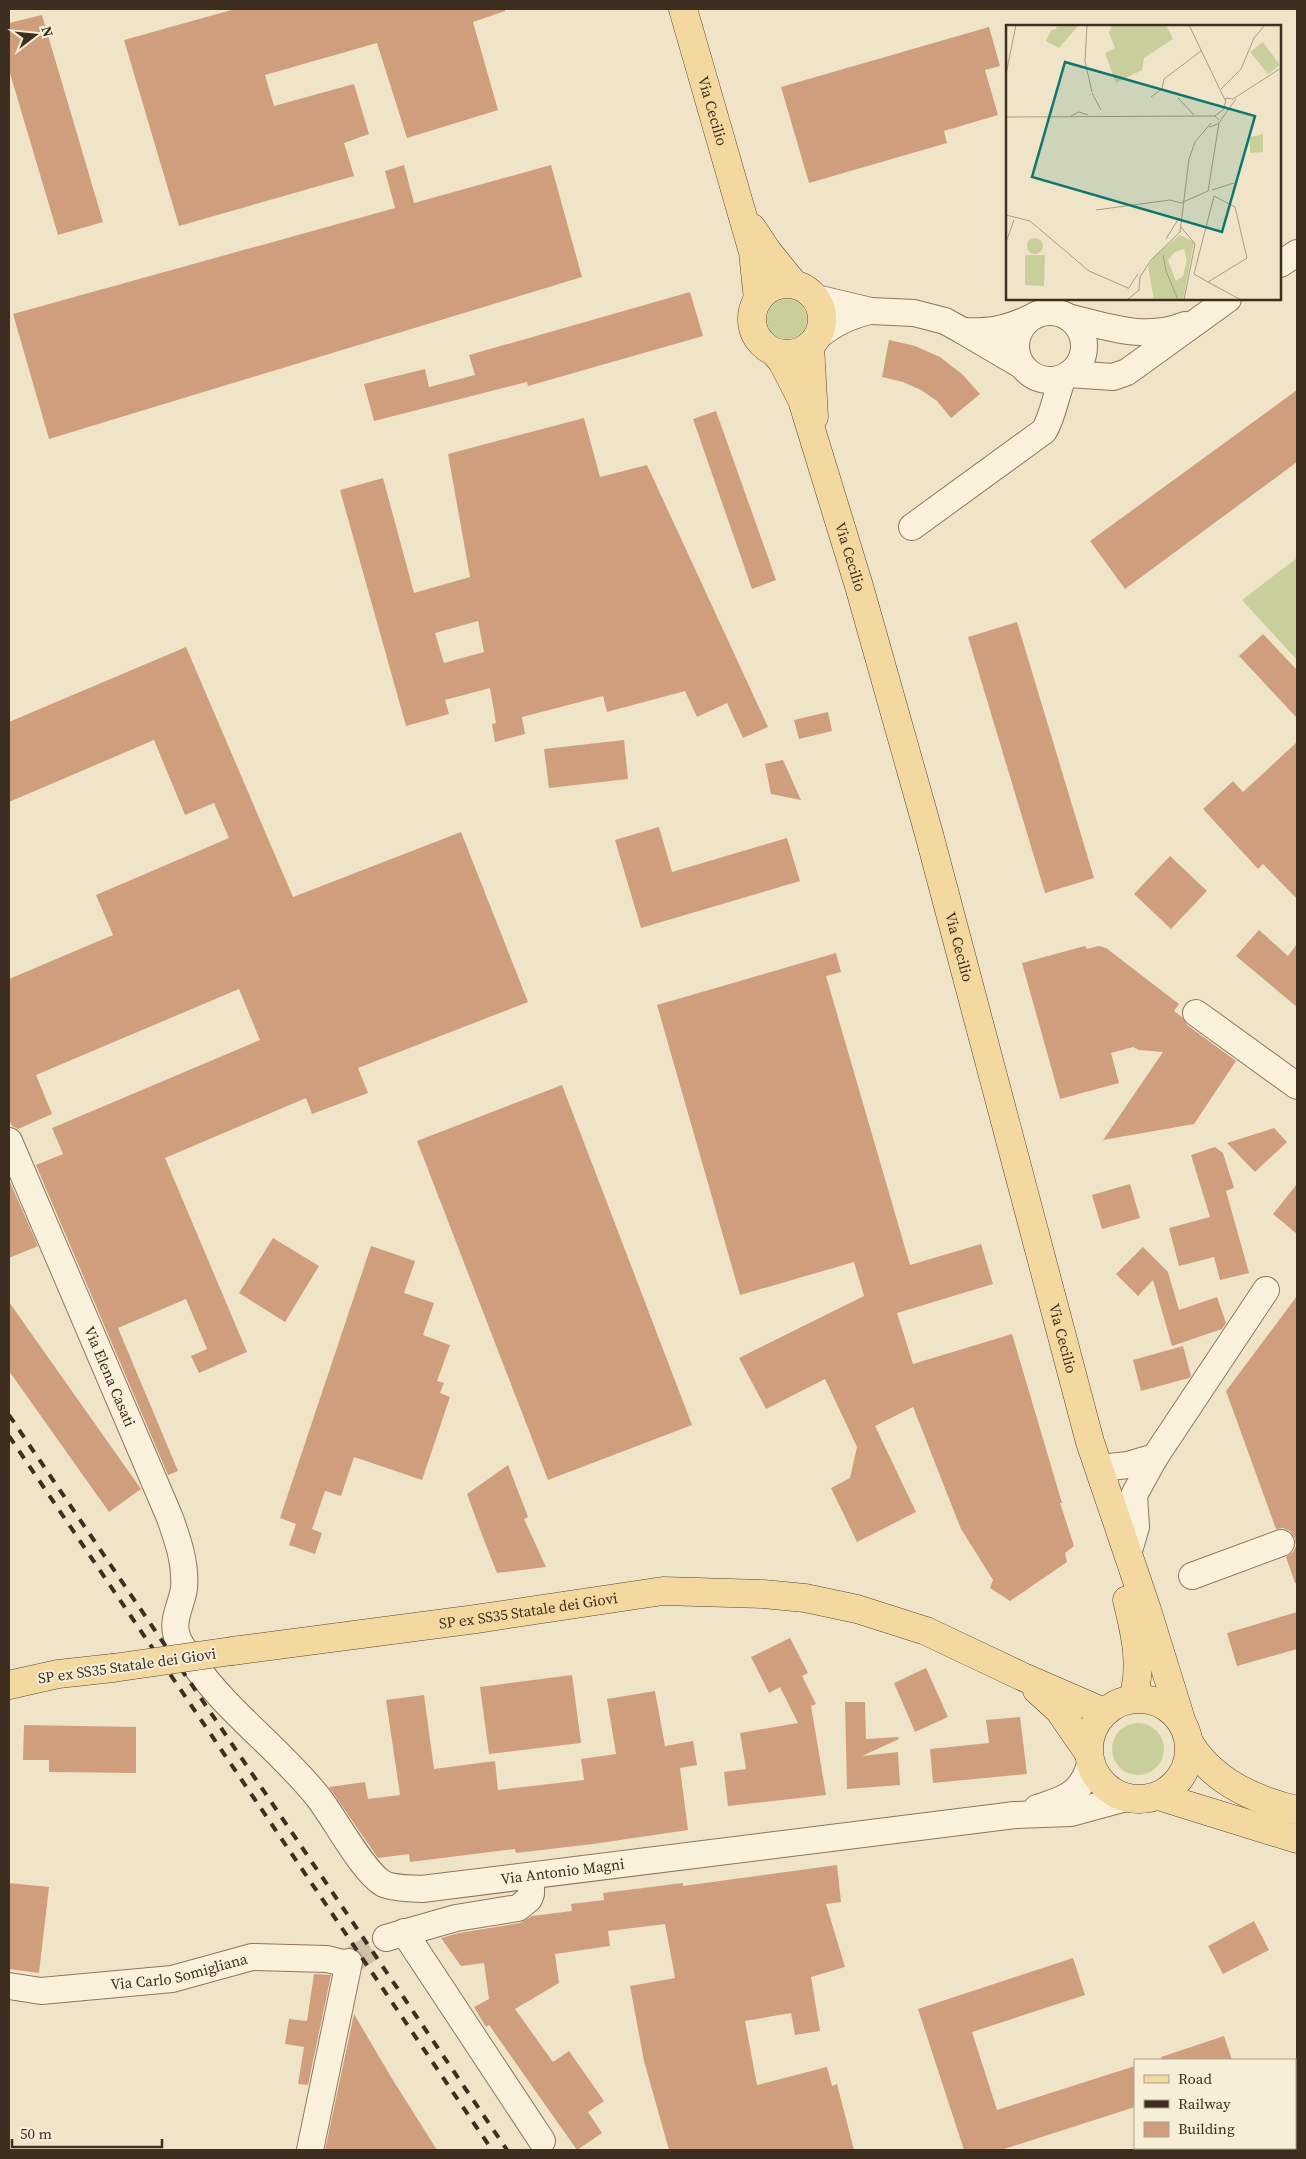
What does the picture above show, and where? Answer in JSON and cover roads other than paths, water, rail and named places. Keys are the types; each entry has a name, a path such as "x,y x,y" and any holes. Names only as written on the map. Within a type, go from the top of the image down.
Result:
{"main road":[{"name":"Via Cecilio","path":"683,9 753,252 758,300"},
{"name":"Via Cecilio","path":"743,214 768,252 805,291"},
{"path":"777,285 805,291 822,316 822,325 814,341 794,354 774,352 757,337 753,326 752,316 758,300 769,289 777,285"},
{"name":"Via Cecilio","path":"814,341 816,446"},
{"name":"Via Cecilio","path":"774,352 782,361 802,400 859,586 929,834 1096,1459 1136,1644 1139,1672 1133,1699"},
{"name":"Via Cecilio","path":"1096,1459 1185,1733"},
{"name":"SP ex SS35 Statale dei Giovi","path":"13,1679 113,1668 476,1619 663,1591 762,1594 805,1598 857,1609 926,1631 1020,1676 1104,1712"},
{"name":"SP ex SS35 Statale dei Giovi","path":"1020,1676 1059,1710 1089,1758"},
{"path":"1185,1733 1188,1759 1182,1775 1172,1787 1158,1796 1142,1800 1126,1798 1113,1792 1101,1783 1089,1758 1090,1734 1104,1712 1123,1701 1133,1699 1157,1702 1171,1711 1185,1733 1198,1758 1217,1776 1247,1792 1297,1810"},
{"path":"1158,1796 1297,1840"}],"street":[{"path":"1281,263 1297,254"},
{"path":"805,291 871,311"},
{"path":"814,341 835,323 849,316 871,311 914,312 945,321 1040,379 1051,381 1066,376 1113,377 1127,372 1155,354 1196,321 1227,300"},
{"path":"963,331 984,332 1008,328 1041,312 1052,311 1120,331 1153,333 1176,329 1196,321"},
{"path":"912,527 1022,449 1044,431 1052,416 1057,390 1066,376 1080,362 1084,350 1084,338 1079,328 1068,317"},
{"path":"1022,449 1038,424 1041,408 1036,386 1025,369 1015,344 1017,333 1028,319"},
{"path":"1196,1013 1297,1086"},
{"name":"Via Elena Casati","path":"9,1141 170,1518 181,1548 184,1588 180,1608 175,1618"},
{"path":"1128,1554 1136,1527 1134,1495 1155,1457 1266,1290"},
{"path":"1096,1459 1128,1465 1155,1457"},
{"path":"1192,1576 1281,1544"},
{"name":"Via Antonio Magni","path":"175,1618 177,1639 204,1678 318,1796 369,1871 384,1884 400,1888 422,1888 530,1876 1015,1815"},
{"path":"1015,1815 1052,1803 1078,1790 1086,1779 1089,1758"},
{"path":"1015,1815 1071,1812 1126,1798"},
{"path":"530,1876 529,1899 518,1908 456,1918 395,1935 542,2141"},
{"name":"Via Carlo Somigliana","path":"9,1986 41,1991 172,1979 252,1957 320,1958 343,1963 349,1962 310,2150"}],"tunnel":[{"path":"349,1962 386,1938"}],"railway":[{"path":"9,1415 507,2150"},
{"path":"9,1436 492,2150"}]}
